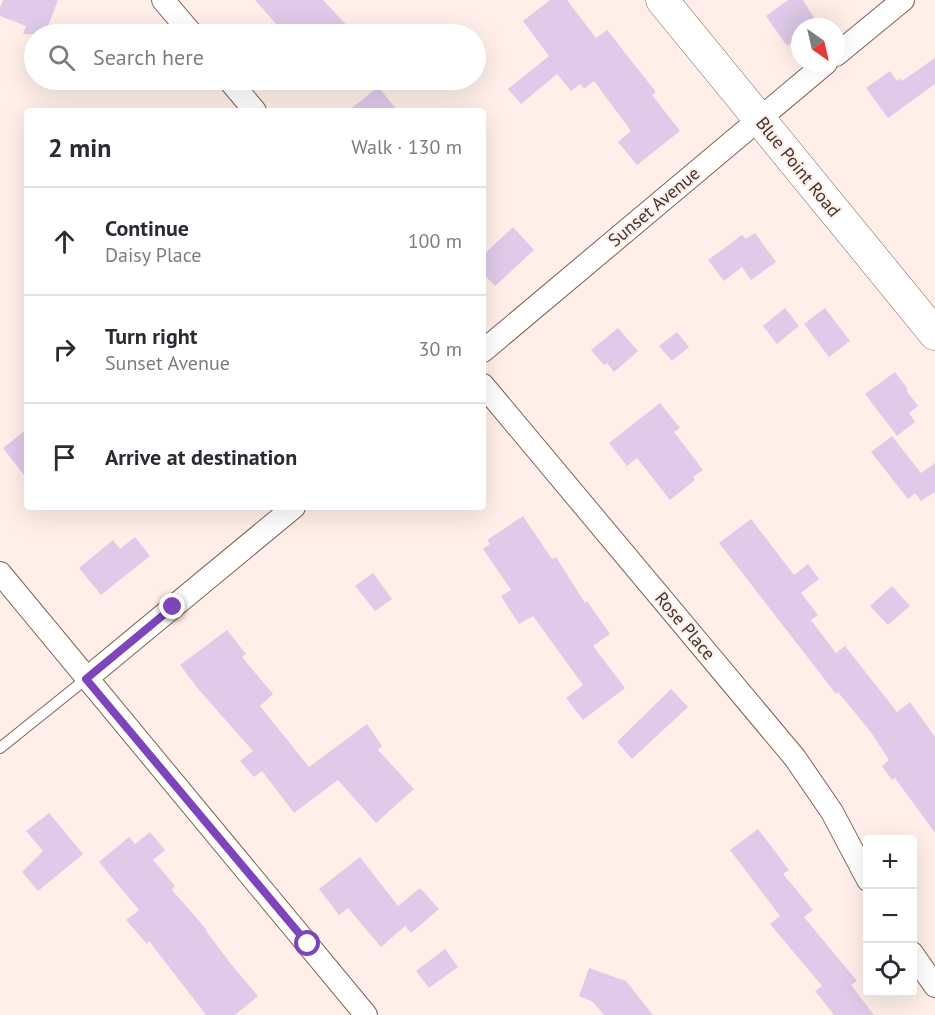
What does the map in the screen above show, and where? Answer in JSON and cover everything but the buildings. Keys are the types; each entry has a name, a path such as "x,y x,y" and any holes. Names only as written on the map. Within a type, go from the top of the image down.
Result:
{"street":[{"path":"163,0 183,24"},
{"name":"Blue Point Road","path":"662,0 935,334"},
{"path":"845,48 903,0"},
{"name":"Sunset Avenue","path":"486,348 815,72"},
{"path":"237,90 252,108"},
{"name":"Rose Place","path":"486,389 795,758 832,812 863,872"},
{"path":"86,679 290,510"},
{"path":"0,573 366,1015"},
{"path":"917,960 935,986"}],"lane":[{"path":"0,748 86,679"}],"route":[{"path":"173,607 86,679 308,944"}]}
